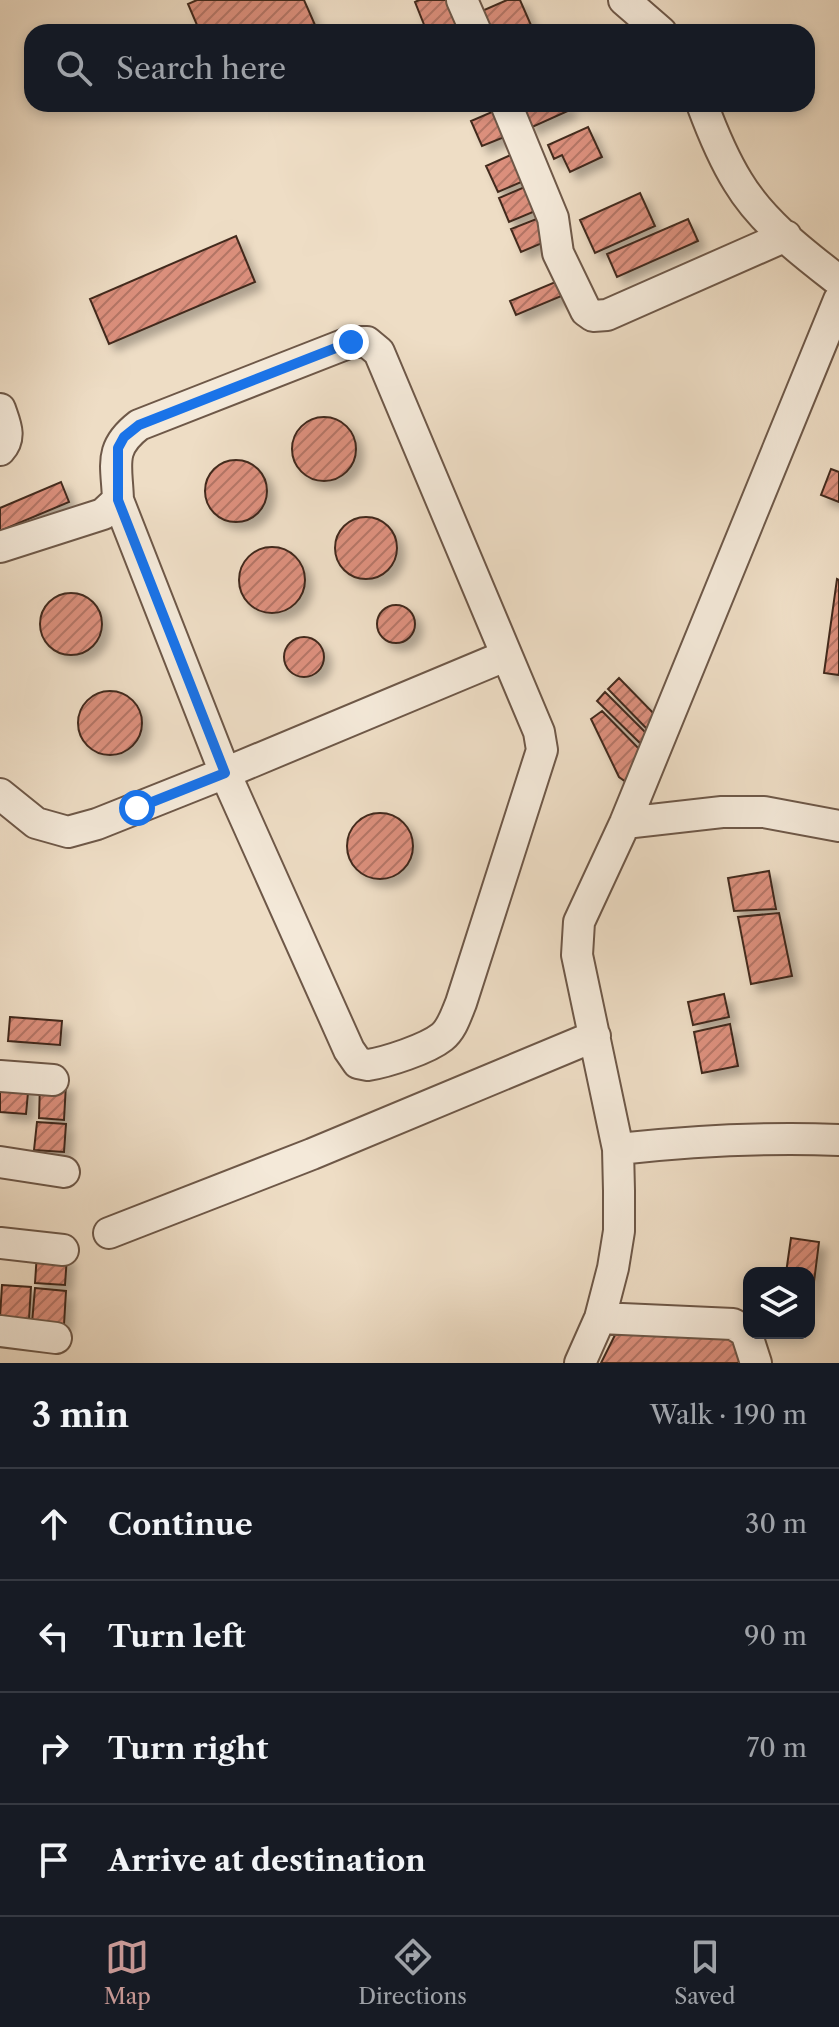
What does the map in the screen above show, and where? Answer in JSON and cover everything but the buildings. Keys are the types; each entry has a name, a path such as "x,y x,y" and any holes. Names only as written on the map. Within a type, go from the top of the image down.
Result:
{"street":[{"path":"462,0 472,24"},
{"path":"624,0 652,24"},
{"path":"661,0 670,24"},
{"path":"509,112 553,218 558,253 586,311 593,316 607,315 786,236"},
{"path":"705,112 720,150 739,185 786,236 839,281"},
{"path":"580,1363 600,1318 619,1231 618,1149 577,955 579,922 625,823 839,300"},
{"path":"351,342 367,342 379,352 505,656 539,732 542,750 461,1003 451,1026 441,1038 379,1063 358,1063 349,1050 225,773 118,500 118,448 124,437 139,425 351,342"},
{"path":"0,409 8,435 7,443 0,450"},
{"path":"0,547 103,514 118,500"},
{"path":"0,794 36,823 68,832 97,824 225,773 505,656"},
{"path":"625,823 722,812 764,812 839,826"},
{"path":"109,1233 312,1154 595,1036"},
{"path":"0,1076 53,1080"},
{"path":"618,1149 684,1141 751,1138 839,1140"},
{"path":"0,1162 64,1172"},
{"path":"0,1243 63,1250"},
{"path":"600,1318 733,1324 746,1332 756,1363"},
{"path":"0,1331 56,1338"}],"route":[{"path":"137,808 225,773 118,500 118,448 124,437 139,425 351,342"}]}
